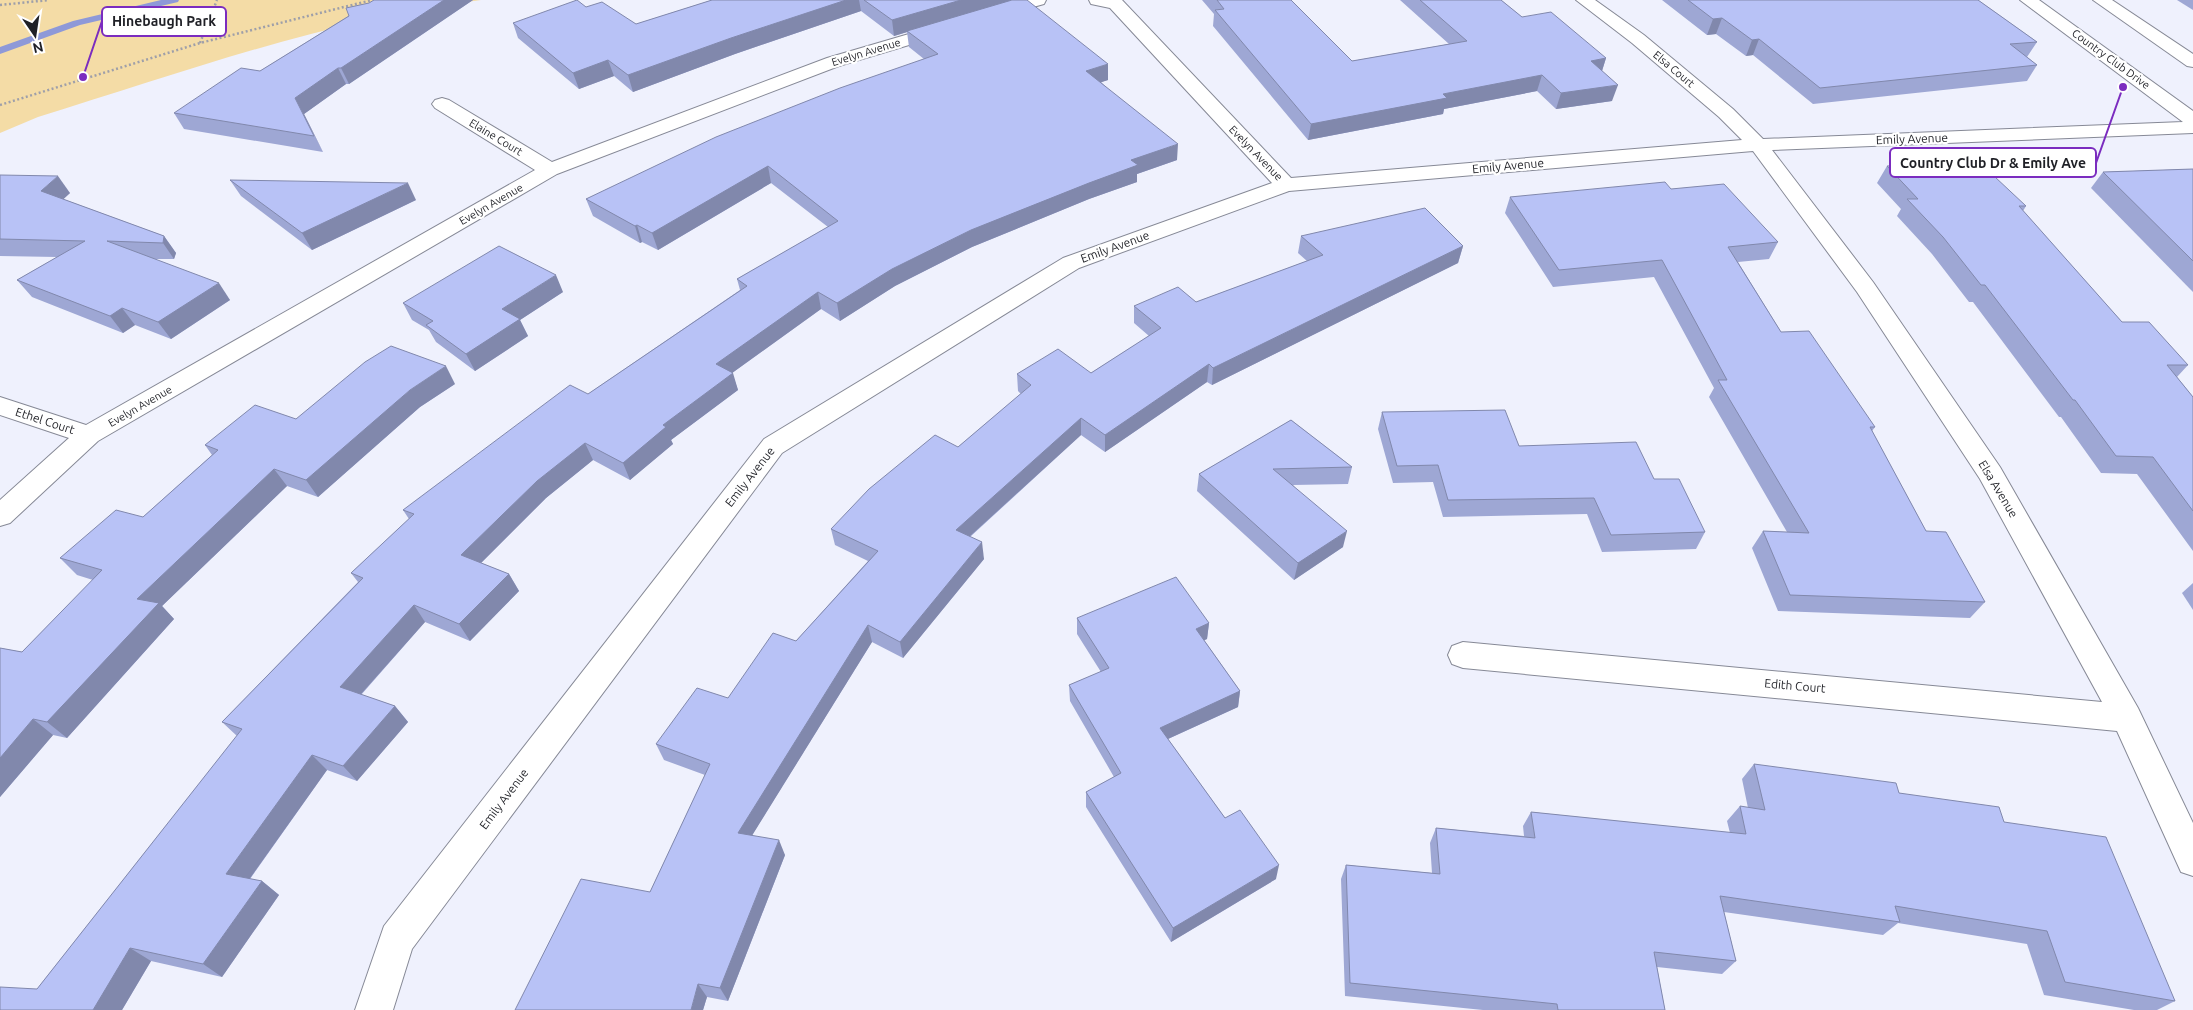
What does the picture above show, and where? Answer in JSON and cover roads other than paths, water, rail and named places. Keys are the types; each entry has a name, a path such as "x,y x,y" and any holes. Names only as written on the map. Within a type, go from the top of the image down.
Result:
{"street":[{"name":"Evelyn Avenue","path":"0,516 89,435 550,170 832,62 1038,0"},
{"name":"Evelyn Avenue","path":"1097,0 1116,4 1286,185"},
{"name":"Elsa Court","path":"1584,0 1638,39 1668,64 1726,113 1758,145"},
{"name":"Country Club Drive","path":"2028,0 2098,49 2193,120"},
{"path":"2101,0 2193,62"},
{"name":"Elaine Court","path":"442,104 550,170"},
{"name":"Emily Avenue","path":"374,1010 397,939 773,446 1071,263 1286,185 1758,145 2193,127"},
{"name":"Elsa Avenue","path":"1758,145 1865,286 1991,474 2127,718 2193,860"},
{"name":"Ethel Court","path":"0,406 89,435"},
{"name":"Edith Court","path":"1463,656 2127,718"}],"waterway":[{"path":"0,51 77,23 174,0"}],"place":[{"name":"Hinebaugh Park","path":"83,77"},
{"name":"Country Club Dr & Emily Ave","path":"2123,87"}]}
